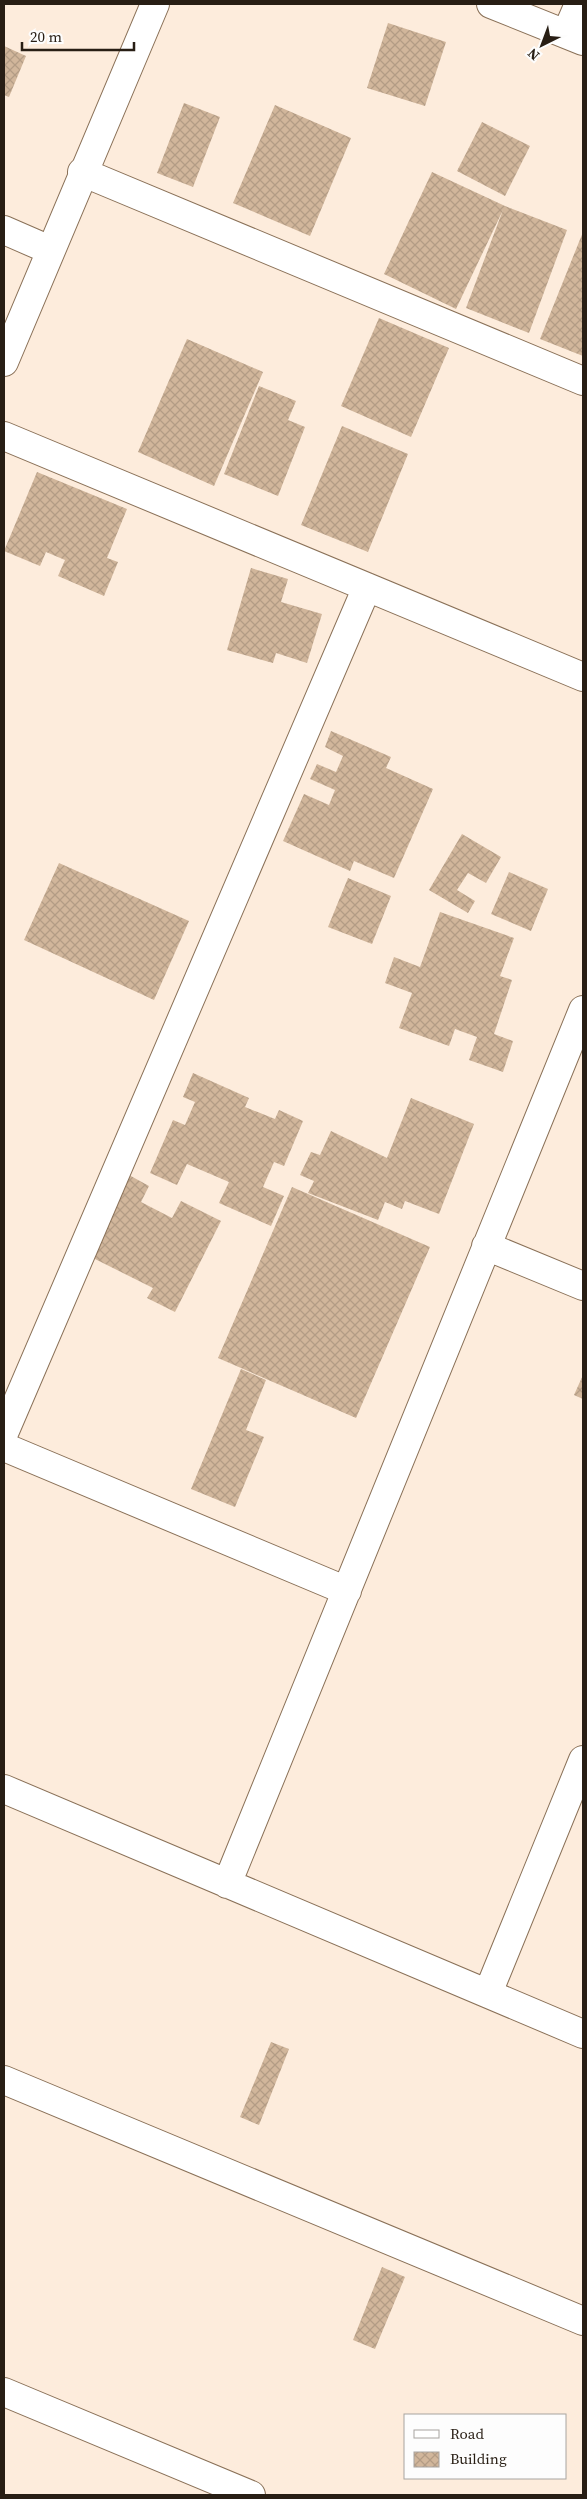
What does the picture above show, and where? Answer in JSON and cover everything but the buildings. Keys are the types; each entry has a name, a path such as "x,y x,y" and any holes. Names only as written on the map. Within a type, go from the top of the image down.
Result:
{"street":[{"path":"4,362 82,172 155,4"},
{"path":"490,4 575,38 579,4"},
{"path":"82,172 583,381"},
{"path":"4,230 50,250"},
{"path":"4,436 583,677"},
{"path":"4,1433 367,587"},
{"path":"227,1884 583,1010"},
{"path":"486,1246 583,1286"},
{"path":"4,1447 347,1591"},
{"path":"488,1993 583,1760"},
{"path":"4,1789 583,2034"},
{"path":"4,2080 583,2321"},
{"path":"4,2392 251,2495"}]}
